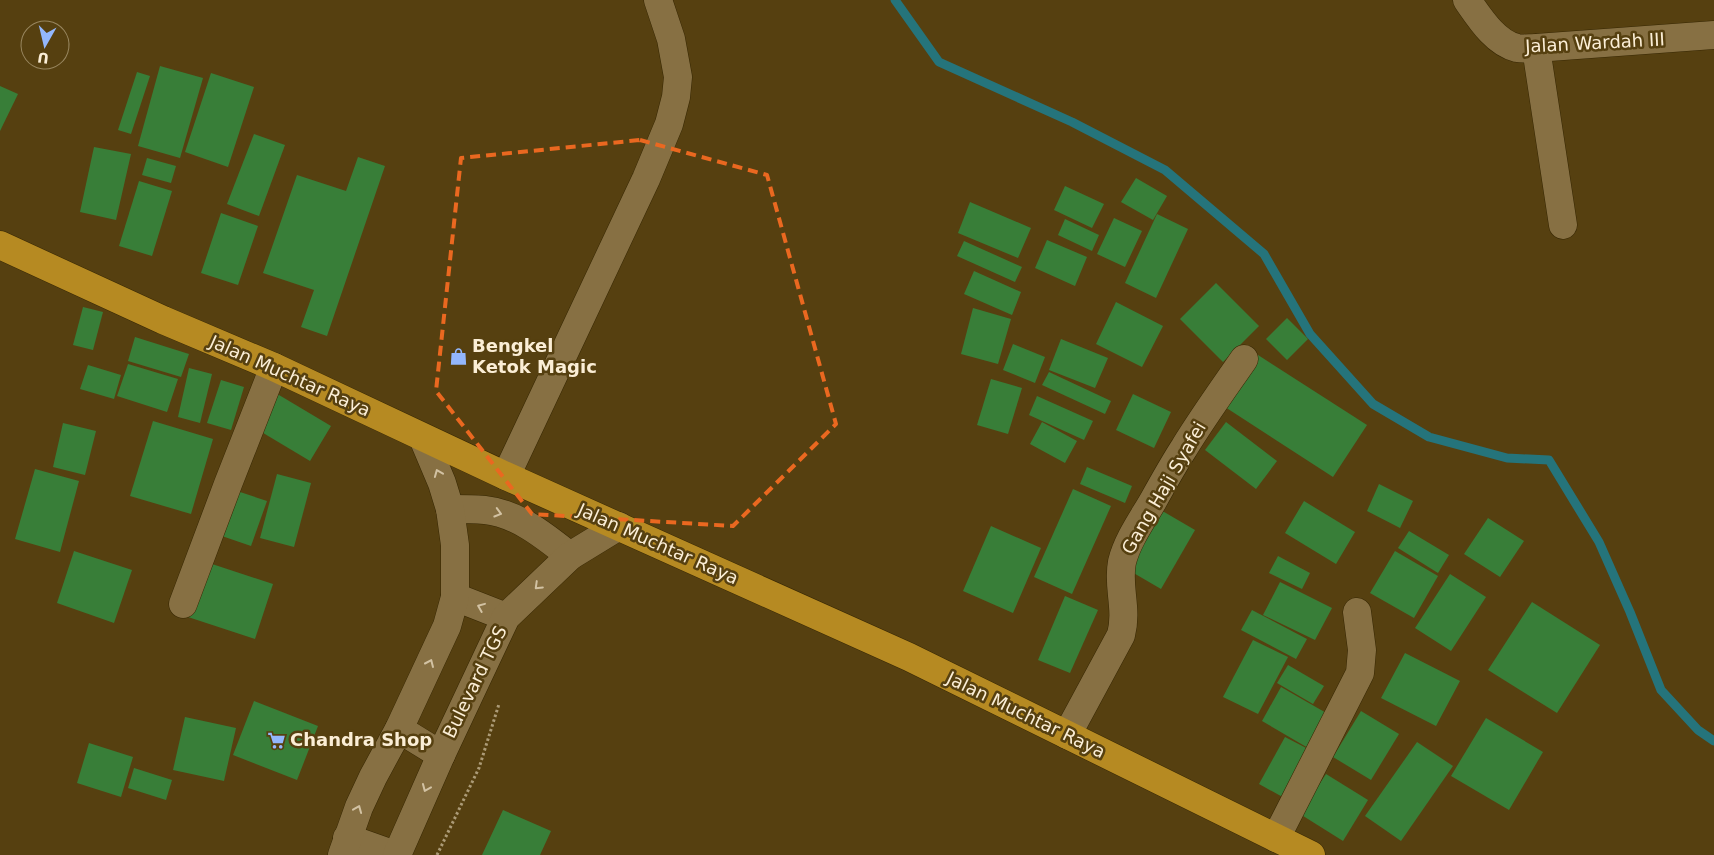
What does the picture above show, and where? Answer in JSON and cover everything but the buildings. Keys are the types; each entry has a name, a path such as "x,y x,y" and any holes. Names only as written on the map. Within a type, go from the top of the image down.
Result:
{"highway":[{"name":"Jalan Muchtar Raya","path":"0,246 274,367 506,476 909,657 1311,855"}],"street":[{"path":"506,476 646,179 669,124 678,77 671,39 658,0"},
{"name":"Jalan Wardah III","path":"1467,0 1483,22 1498,38 1516,48 1714,36"},
{"path":"1536,48 1563,225"},
{"name":"Gang Haji Syafei","path":"1067,735 1121,635 1124,622 1121,579 1122,563 1126,551 1184,448 1244,358"},
{"path":"183,604 274,367"},
{"path":"396,855 345,846 373,777 399,728 447,626 455,597 455,545 450,509 423,438"},
{"path":"450,509 486,510 507,516 546,537 570,556"},
{"name":"Bulevard TGS","path":"396,855 441,754 506,617 570,556 619,526"},
{"path":"455,597 506,617"},
{"path":"1276,838 1360,673 1362,650 1357,612"},
{"path":"399,728 441,754"}],"path":[{"path":"437,855 479,768 500,703"}],"highlighted area":[{"path":"640,140 767,175 836,424 733,526 532,514 436,391 461,158"}],"waterway":[{"path":"895,0 939,62 1072,122 1165,170 1264,254 1310,334 1373,404 1429,437 1507,458 1549,460 1599,542 1630,612 1661,690 1698,730 1714,741"}],"place":[{"name":"Bengkel Ketok Magic","path":"458,356"},
{"name":"Chandra Shop","path":"276,740"}]}
